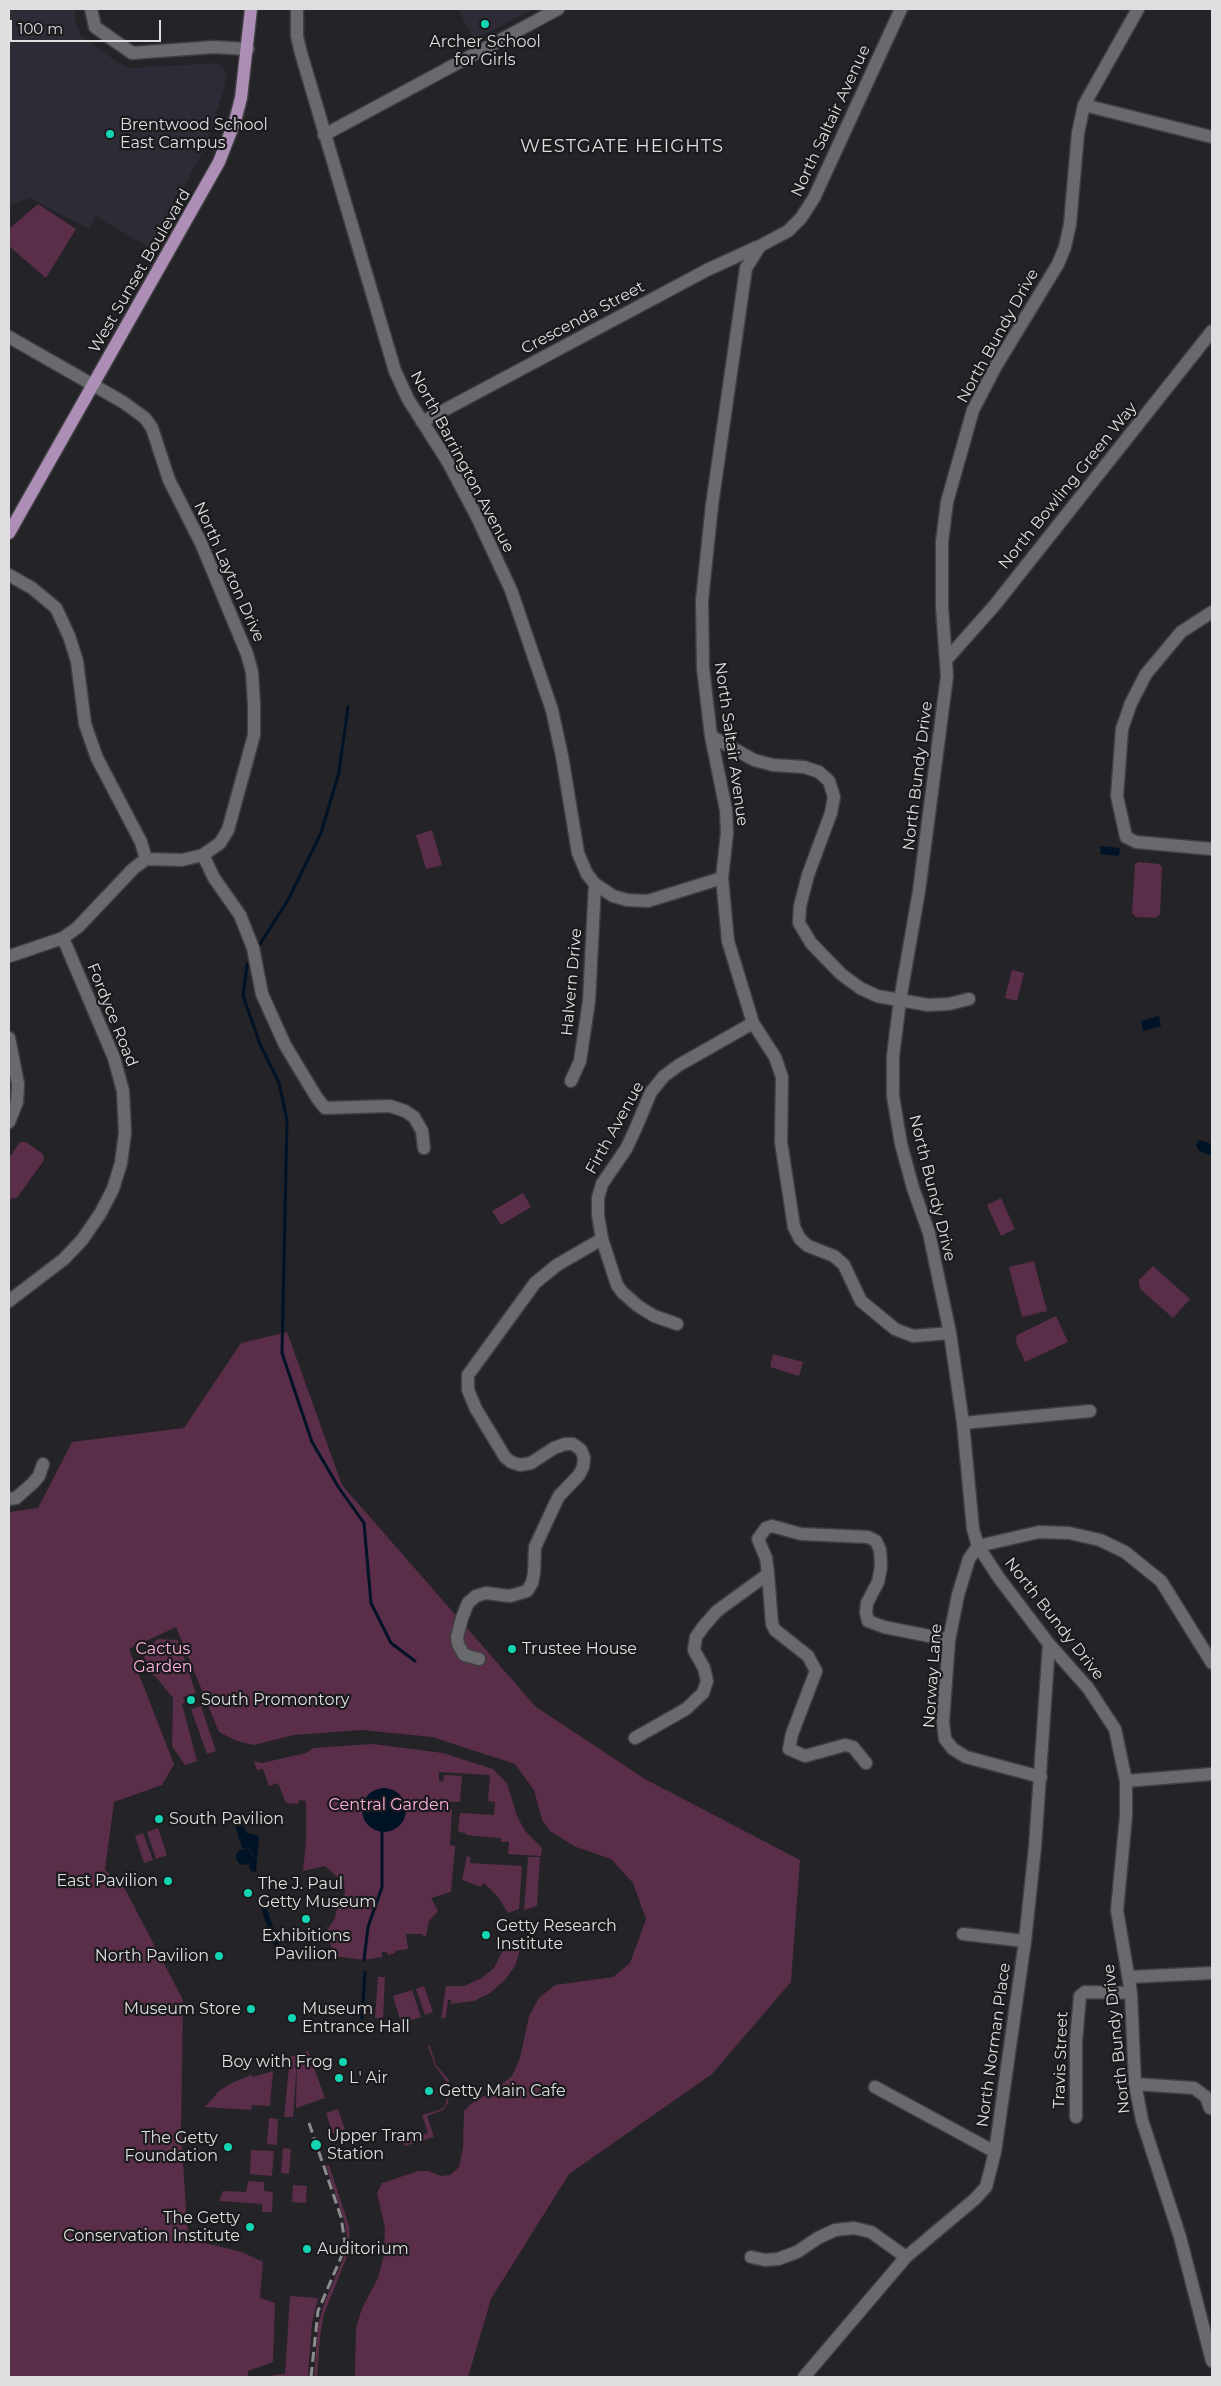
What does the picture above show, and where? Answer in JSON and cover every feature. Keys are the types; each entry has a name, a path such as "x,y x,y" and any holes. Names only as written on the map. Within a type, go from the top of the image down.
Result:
{"main road":[{"name":"West Sunset Boulevard","path":"9,533 94,386 219,162 235,121 241,98 251,9"}],"street":[{"path":"91,9 94,27 132,53 214,47 248,49"},
{"name":"North Barrington Avenue","path":"297,9 297,36 324,134 395,371 408,399 448,462 477,517 511,590 531,643 552,710 562,756 578,853 595,884 613,896 627,900 648,901 722,878"},
{"path":"324,134 558,9"},
{"name":"North Saltair Avenue","path":"901,9 814,198 802,218 788,231 760,246 749,260 744,277 712,505 702,600 703,668 711,736 726,810 727,833 722,878 728,941 753,1023 776,1057 782,1077 781,1142 794,1227 800,1239 808,1246 834,1256 844,1265 861,1301 894,1329 913,1336 950,1333"},
{"name":"North Bundy Drive","path":"1138,9 1084,105 1078,133 1070,224 1065,247 1058,264 996,366 974,410 947,502 942,542 942,588 948,676 919,891 900,1000 893,1056 893,1096 913,1188 929,1233 950,1333 963,1423 973,1529 978,1546 999,1578 1049,1644 1088,1688 1115,1729 1126,1781 1126,1816 1117,1910 1131,1993 1135,2084 1142,2120 1180,2236 1212,2360"},
{"path":"1084,105 1212,137"},
{"name":"Crescenda Street","path":"422,422 707,270 760,246"},
{"name":"North Bowling Green Way","path":"947,659 994,606 1212,332"},
{"name":"North Layton Drive","path":"9,338 136,410 152,428 169,480 201,543 248,654 252,672 254,735 228,830 220,843 203,855 182,860 146,859"},
{"path":"9,575 32,588 56,608 69,636 77,661 85,724 97,758 141,842 146,859 132,869 78,927 63,938 9,956"},
{"path":"1212,612 1181,632 1146,674 1131,703 1122,728 1118,779 1118,796 1126,837 1136,842 1212,849"},
{"path":"711,736 754,760 772,765 804,766 819,772 829,782 834,797 831,812 808,875 800,906 800,923 811,943 854,984 877,996 928,1005 949,1004 968,999"},
{"path":"203,855 214,878 240,915 253,948 262,994 284,1045 317,1098 325,1108 390,1106 405,1111 414,1117 422,1130 424,1148"},
{"name":"Halvern Drive","path":"571,1081 580,1062 590,1001 595,884"},
{"name":"Fordyce Road","path":"9,1300 64,1259 82,1240 100,1214 113,1189 121,1163 125,1133 124,1091 114,1058 63,938"},
{"name":"Firth Avenue","path":"677,1324 654,1316 622,1292 613,1274 602,1240 598,1215 598,1198 602,1184 626,1149 651,1092 664,1076 679,1065 753,1023"},
{"path":"9,1038 18,1084 17,1102 9,1122"},
{"path":"479,1659 464,1655 458,1644 459,1627 468,1603 476,1596 486,1593 510,1596 527,1591 532,1583 534,1573 535,1547 555,1504 583,1467 584,1458 581,1450 574,1444 565,1444 554,1448 531,1463 520,1465 511,1462 505,1457 476,1409 468,1390 468,1375 535,1283 557,1265 602,1240"},
{"path":"963,1423 1090,1411"},
{"path":"9,1499 16,1498 33,1484 44,1464"},
{"path":"866,1763 853,1747 845,1745 805,1756 789,1749 792,1734 816,1671 808,1656 775,1630 772,1624 766,1558 759,1544 761,1532 772,1526 801,1534 868,1537 876,1542 880,1550 881,1567 878,1582 867,1603 866,1612 868,1620 884,1628 950,1640"},
{"path":"978,1546 1039,1532 1069,1533 1100,1540 1125,1552 1161,1581 1212,1663"},
{"name":"Norway Lane","path":"978,1546 968,1559 958,1595 950,1640 943,1722 945,1739 953,1749 966,1757 1040,1777"},
{"path":"635,1738 686,1708 703,1693 707,1681 704,1668 694,1650 696,1638 717,1611 768,1574"},
{"name":"North Norman Place","path":"804,2377 906,2257 986,2187 995,2152 1024,1942 1035,1847 1049,1644"},
{"path":"1126,1781 1212,1774"},
{"path":"963,1934 1024,1942"},
{"path":"1128,1977 1212,1973"},
{"name":"Travis Street","path":"1076,2117 1076,2041 1080,1996 1085,1992 1131,1993"},
{"path":"1135,2084 1194,2088 1206,2096 1210,2108"},
{"path":"875,2087 995,2152"},
{"path":"751,2257 765,2260 778,2259 835,2230 854,2228 871,2232 906,2257"}],"shaded area":[{"name":"Brentwood School East Campus","path":"9,9 75,9 75,23 81,35 117,62 130,68 218,63 227,74 205,148 153,243 152,249 95,216 89,229 30,198 9,206"},
{"name":"Archer School for Girls","path":"458,9 533,9 474,40"}],"green space":[{"path":"38,204 76,229 46,278 9,246 9,229"},
{"path":"432,830 442,865 426,869 416,835"},
{"path":"1139,862 1159,864 1162,867 1160,914 1156,918 1136,917 1132,913 1135,864"},
{"path":"1012,970 1024,973 1017,1001 1005,998"},
{"path":"20,1142 26,1142 43,1154 44,1160 17,1198 9,1199 9,1158"},
{"path":"523,1193 531,1207 501,1225 492,1211"},
{"path":"1001,1198 1015,1229 1001,1236 987,1205"},
{"path":"1034,1261 1047,1311 1022,1317 1009,1267"},
{"path":"1153,1266 1190,1299 1173,1318 1140,1289 1139,1280"},
{"path":"1056,1316 1068,1342 1025,1362 1016,1342 1017,1335"},
{"path":"287,1332 342,1485 536,1707 645,1779 800,1860 791,1982 712,2074 569,2174 491,2299 468,2377 355,2377 356,2328 362,2308 378,2278 384,2255 385,2228 377,2193 382,2183 418,2171 428,2171 441,2176 450,2175 459,2167 463,2148 464,2111 472,2103 496,2089 512,2076 520,2058 529,2016 539,1998 555,1985 613,1977 630,1963 646,1919 633,1883 611,1859 576,1847 550,1831 542,1820 534,1790 515,1764 432,1737 362,1730 294,1735 254,1745 237,1741 219,1732 176,1627 129,1649 174,1764 162,1785 114,1802 105,1870 125,1889 183,2000 181,2133 188,2239 242,2252 263,2262 260,2298 275,2303 273,2362 248,2371 248,2377 9,2377 9,1512 38,1508 72,1442 184,1428 241,1343"},
{"path":"773,1354 803,1362 799,1376 770,1367"},
{"name":"Cactus Garden","path":"158,1639 178,1640 196,1693 183,1697 185,1702 182,1704 197,1761 185,1765 172,1746 173,1698 156,1677 148,1672 143,1664 146,1648"},
{"path":"201,1706 216,1751 207,1754 191,1709"},
{"name":"Central Garden","path":"373,1744 443,1753 493,1769 507,1783 517,1816 525,1831 542,1848 541,1856 508,1854 509,1842 501,1842 501,1838 466,1835 466,1833 458,1832 460,1813 494,1815 495,1802 488,1801 490,1775 439,1772 439,1781 443,1782 444,1775 462,1776 460,1802 449,1802 449,1808 452,1809 450,1845 455,1846 451,1892 431,1898 438,1911 429,1921 426,1936 423,1937 423,1934 406,1934 408,1949 395,1951 395,1953 388,1955 387,1952 382,1952 382,1957 364,1960 334,1956 327,1930 335,1918 337,1907 345,1893 344,1883 325,1866 303,1871 306,1842 306,1801 299,1800 298,1804 286,1803 278,1783 269,1786 263,1769 257,1770 254,1761 262,1763 306,1753 313,1748"},
{"path":"158,1828 167,1855 156,1859 147,1832"},
{"path":"143,1833 153,1860 144,1863 135,1836"},
{"path":"467,1856 470,1857 470,1863 522,1866 519,1909 508,1913 498,1897 483,1883 481,1887 462,1880"},
{"path":"528,1857 540,1857 537,1906 524,1910"},
{"path":"511,1938 522,1939 515,1966 505,1980 490,1993 474,2001 451,2004 451,2000 448,2000 446,2017 441,2019 446,1986 464,1986 482,1978 494,1968 503,1950 508,1951"},
{"path":"378,1977 385,1977 383,2019 375,2018"},
{"path":"424,1986 433,2012 425,2015 416,1989"},
{"path":"412,1990 421,2017 401,2023 393,1996"},
{"path":"428,2046 430,2046 436,2065 449,2080 448,2103 443,2110 427,2116 434,2137 405,2146 403,2141 428,2133 422,2115 442,2109 446,2104 448,2084 435,2066"},
{"path":"308,2051 325,2098 296,2108 297,2062 293,2117 284,2117 290,2057"},
{"path":"273,2071 270,2106 252,2105 251,2110 205,2107 219,2091 232,2083 251,2075 253,2077"},
{"path":"338,2109 345,2130 333,2134 326,2113"},
{"path":"269,2118 278,2119 277,2145 267,2144"},
{"path":"283,2148 291,2149 289,2174 281,2173"},
{"path":"251,2150 274,2151 272,2176 250,2174"},
{"path":"329,2165 349,2226 350,2249 324,2314 317,2377 314,2377 318,2325 325,2301 344,2257 348,2241 344,2220 326,2166"},
{"path":"248,2181 264,2182 264,2191 273,2192 272,2212 262,2212 262,2204 219,2201 223,2191 246,2192"},
{"path":"293,2185 307,2186 306,2203 292,2202"},
{"path":"290,2296 318,2298 312,2323 308,2377 269,2377 285,2374"}],"water":[{"path":"1101,846 1120,848 1119,856 1100,854"},
{"path":"1159,1016 1161,1026 1143,1031 1141,1021"},
{"path":"1199,1140 1209,1143 1212,1148 1212,1156 1199,1151 1196,1145"},
{"path":"380,1788 388,1788 400,1794 406,1810 400,1826 388,1832 380,1832 368,1826 362,1814 362,1806 368,1794"},
{"path":"239,1818 247,1833 259,1836 256,1872 251,1871 249,1866 253,1854 249,1849 242,1848 233,1820"},
{"path":"244,1849 250,1851 252,1857 250,1863 244,1865 238,1863 236,1857 238,1851"},
{"path":"265,1904 282,1953 277,1954 260,1905"}],"waterway":[{"path":"257,949 288,900 321,833 339,772 348,707"},
{"path":"251,959 247,965 243,996 260,1044 279,1083 287,1120 282,1353 312,1442 339,1488 364,1523 371,1603 391,1643 415,1661"},
{"path":"364,1960 368,1927 382,1887 382,1830"},
{"path":"362,2018 365,1972"}],"railway":[{"path":"309,2123 341,2217 345,2243 342,2255 318,2311 311,2377"}],"place":[{"name":"Archer School for Girls","path":"485,24"},
{"name":"Brentwood School East Campus","path":"110,134"},
{"name":"Trustee House","path":"512,1649"},
{"name":"South Promontory","path":"191,1700"},
{"name":"South Pavilion","path":"159,1819"},
{"name":"East Pavilion","path":"168,1881"},
{"name":"The J. Paul Getty Museum","path":"248,1893"},
{"name":"Exhibitions Pavilion","path":"306,1919"},
{"name":"Getty Research Institute","path":"486,1935"},
{"name":"North Pavilion","path":"219,1956"},
{"name":"Museum Store","path":"251,2009"},
{"name":"Museum Entrance Hall","path":"292,2018"},
{"name":"Boy with Frog","path":"343,2062"},
{"name":"L' Air","path":"339,2078"},
{"name":"Getty Main Cafe","path":"429,2091"},
{"name":"Upper Tram Station","path":"316,2145"},
{"name":"The Getty Foundation","path":"228,2147"},
{"name":"The Getty Conservation Institute","path":"250,2227"},
{"name":"Auditorium","path":"307,2249"}],"district":[{"name":"WESTGATE HEIGHTS","path":"622,147"}]}
